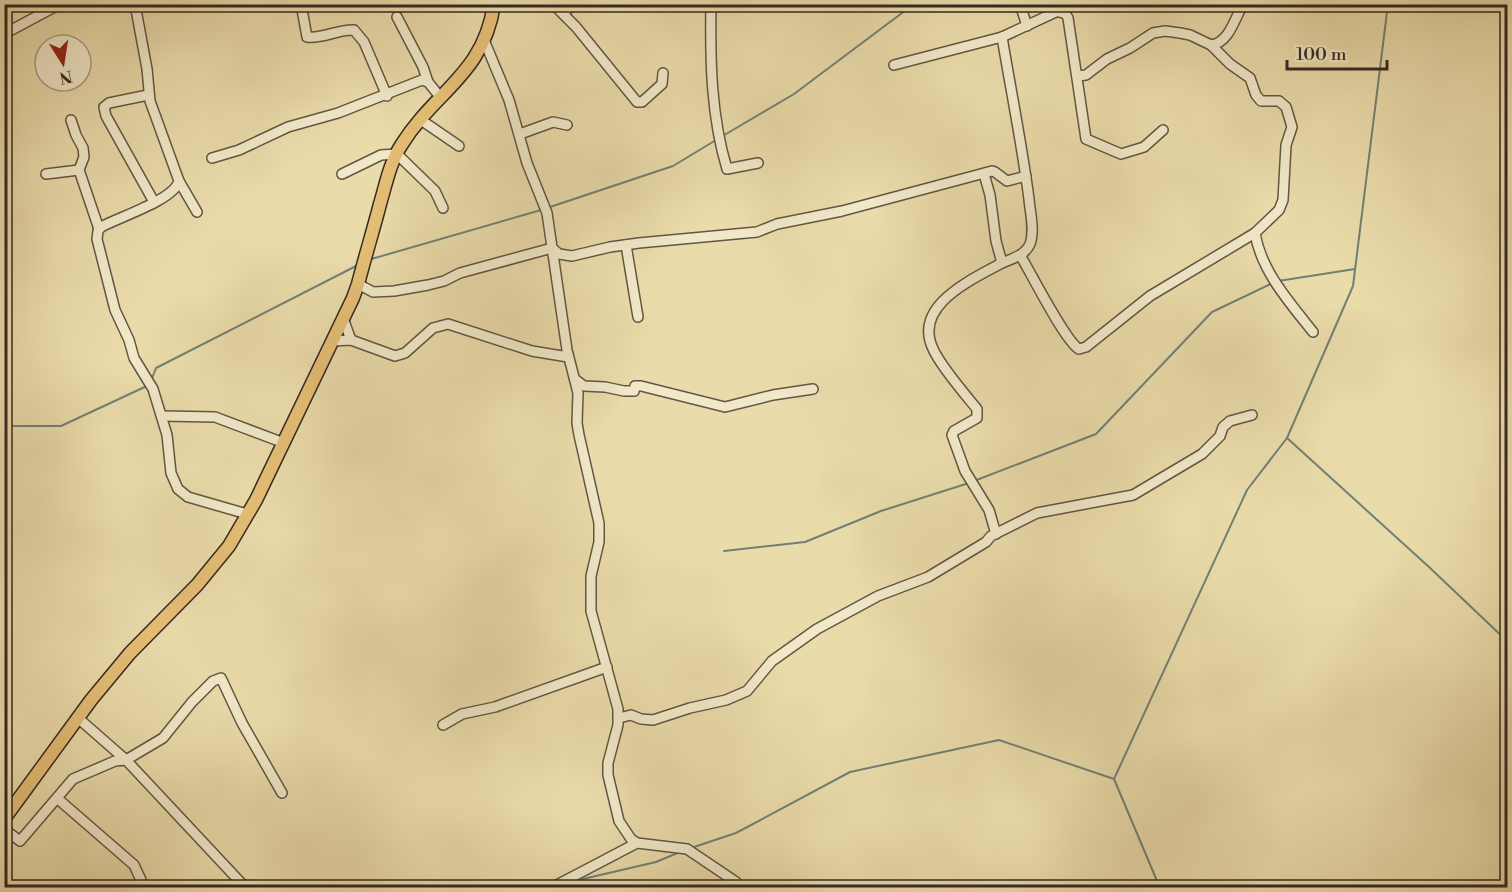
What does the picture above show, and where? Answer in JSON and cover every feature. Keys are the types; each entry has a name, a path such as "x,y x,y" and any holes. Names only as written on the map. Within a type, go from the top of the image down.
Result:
{"main road":[{"path":"5,820 78,718 130,653 197,585 229,546 284,443 358,284 396,154 409,134 468,69 480,51 494,4"}],"street":[{"path":"4,34 60,4"},
{"path":"135,4 147,69 148,95 179,181 197,212"},
{"path":"301,4 307,37 317,38 343,29 354,30 358,34 364,42 387,96"},
{"path":"553,4 576,27 637,102 642,102 662,84 663,73"},
{"path":"563,14 574,4"},
{"path":"711,4 714,112 720,147 727,170 758,163"},
{"path":"1020,4 1027,26"},
{"path":"894,65 1002,37 1073,4"},
{"path":"1210,45 1217,44 1226,36 1243,4"},
{"path":"1059,12 1065,13 1068,18 1086,139 1121,154 1144,147 1163,130"},
{"path":"397,16 423,67 428,82 441,98"},
{"path":"1020,255 1076,348 1086,348 1150,296 1255,233 1279,210 1282,200 1286,145 1292,127 1290,116 1286,107 1279,101 1261,101 1250,78 1230,64 1210,45 1190,35 1159,31 1107,59 1086,75 1077,76"},
{"path":"996,534 989,510 965,471 952,435 954,431 977,418 978,409 934,351 929,339 928,328 935,309 942,301 1002,263 1020,255 1030,245 1026,176 1002,37"},
{"path":"484,40 499,72 520,134 527,163 547,213 568,357 576,380 577,423 599,523 599,543 591,576 591,611 619,718 608,763 608,775 619,821 631,839 637,843 687,849 736,882"},
{"path":"212,158 239,150 288,127 387,96 422,80 428,82"},
{"path":"148,95 108,103 104,107 106,116 154,202"},
{"path":"71,120 83,148 84,157 79,170 99,229 97,239 116,310 134,358 153,389 169,444 171,473 178,489 188,497 247,514"},
{"path":"422,120 459,146"},
{"path":"520,134 553,122 567,125"},
{"path":"342,174 381,155 396,154 435,191 443,208"},
{"path":"46,174 79,170"},
{"path":"552,248 559,254 572,256 626,245 757,232 777,224 842,211 984,174 995,172 1007,181 1026,176"},
{"path":"984,174 1002,263"},
{"path":"99,229 174,191 179,181"},
{"path":"1255,233 1261,255 1275,281 1313,332"},
{"path":"626,245 638,317"},
{"path":"358,284 373,292 428,285 444,282 460,273 552,248"},
{"path":"343,318 351,340"},
{"path":"333,341 351,340 395,356 405,353 433,328 448,324 532,351 568,357"},
{"path":"576,380 584,387 605,387 624,392 634,391 635,386 640,386 725,407 773,395 813,389"},
{"path":"619,718 631,715 653,720 726,700 747,691 772,661 817,629 878,596 928,577 996,534 1037,513 1133,495 1202,454 1220,436 1223,427 1230,421 1252,415"},
{"path":"162,416 215,417 284,443"},
{"path":"443,724 462,714 495,707 607,667"},
{"path":"5,820 20,841 73,779 115,760 126,760 163,738 192,702 213,681 221,678 242,723 282,793"},
{"path":"78,718 126,760 243,885"},
{"path":"58,799 134,865 141,880"},
{"path":"551,888 637,843"}],"waterway":[{"path":"721,137 794,94 914,4"},
{"path":"1160,888 1114,779 1247,490 1287,438 1353,286 1388,4"},
{"path":"547,208 673,166 716,140"},
{"path":"368,260 541,210"},
{"path":"151,381 156,368 358,265"},
{"path":"1278,281 1355,269"},
{"path":"974,481 1096,434 1212,312 1273,283"},
{"path":"4,426 61,426 149,385"},
{"path":"1287,438 1508,642"},
{"path":"724,551 805,542 881,511 969,483"},
{"path":"691,848 736,833 850,772 999,740 1114,779"},
{"path":"570,882 656,862 680,852"}]}
